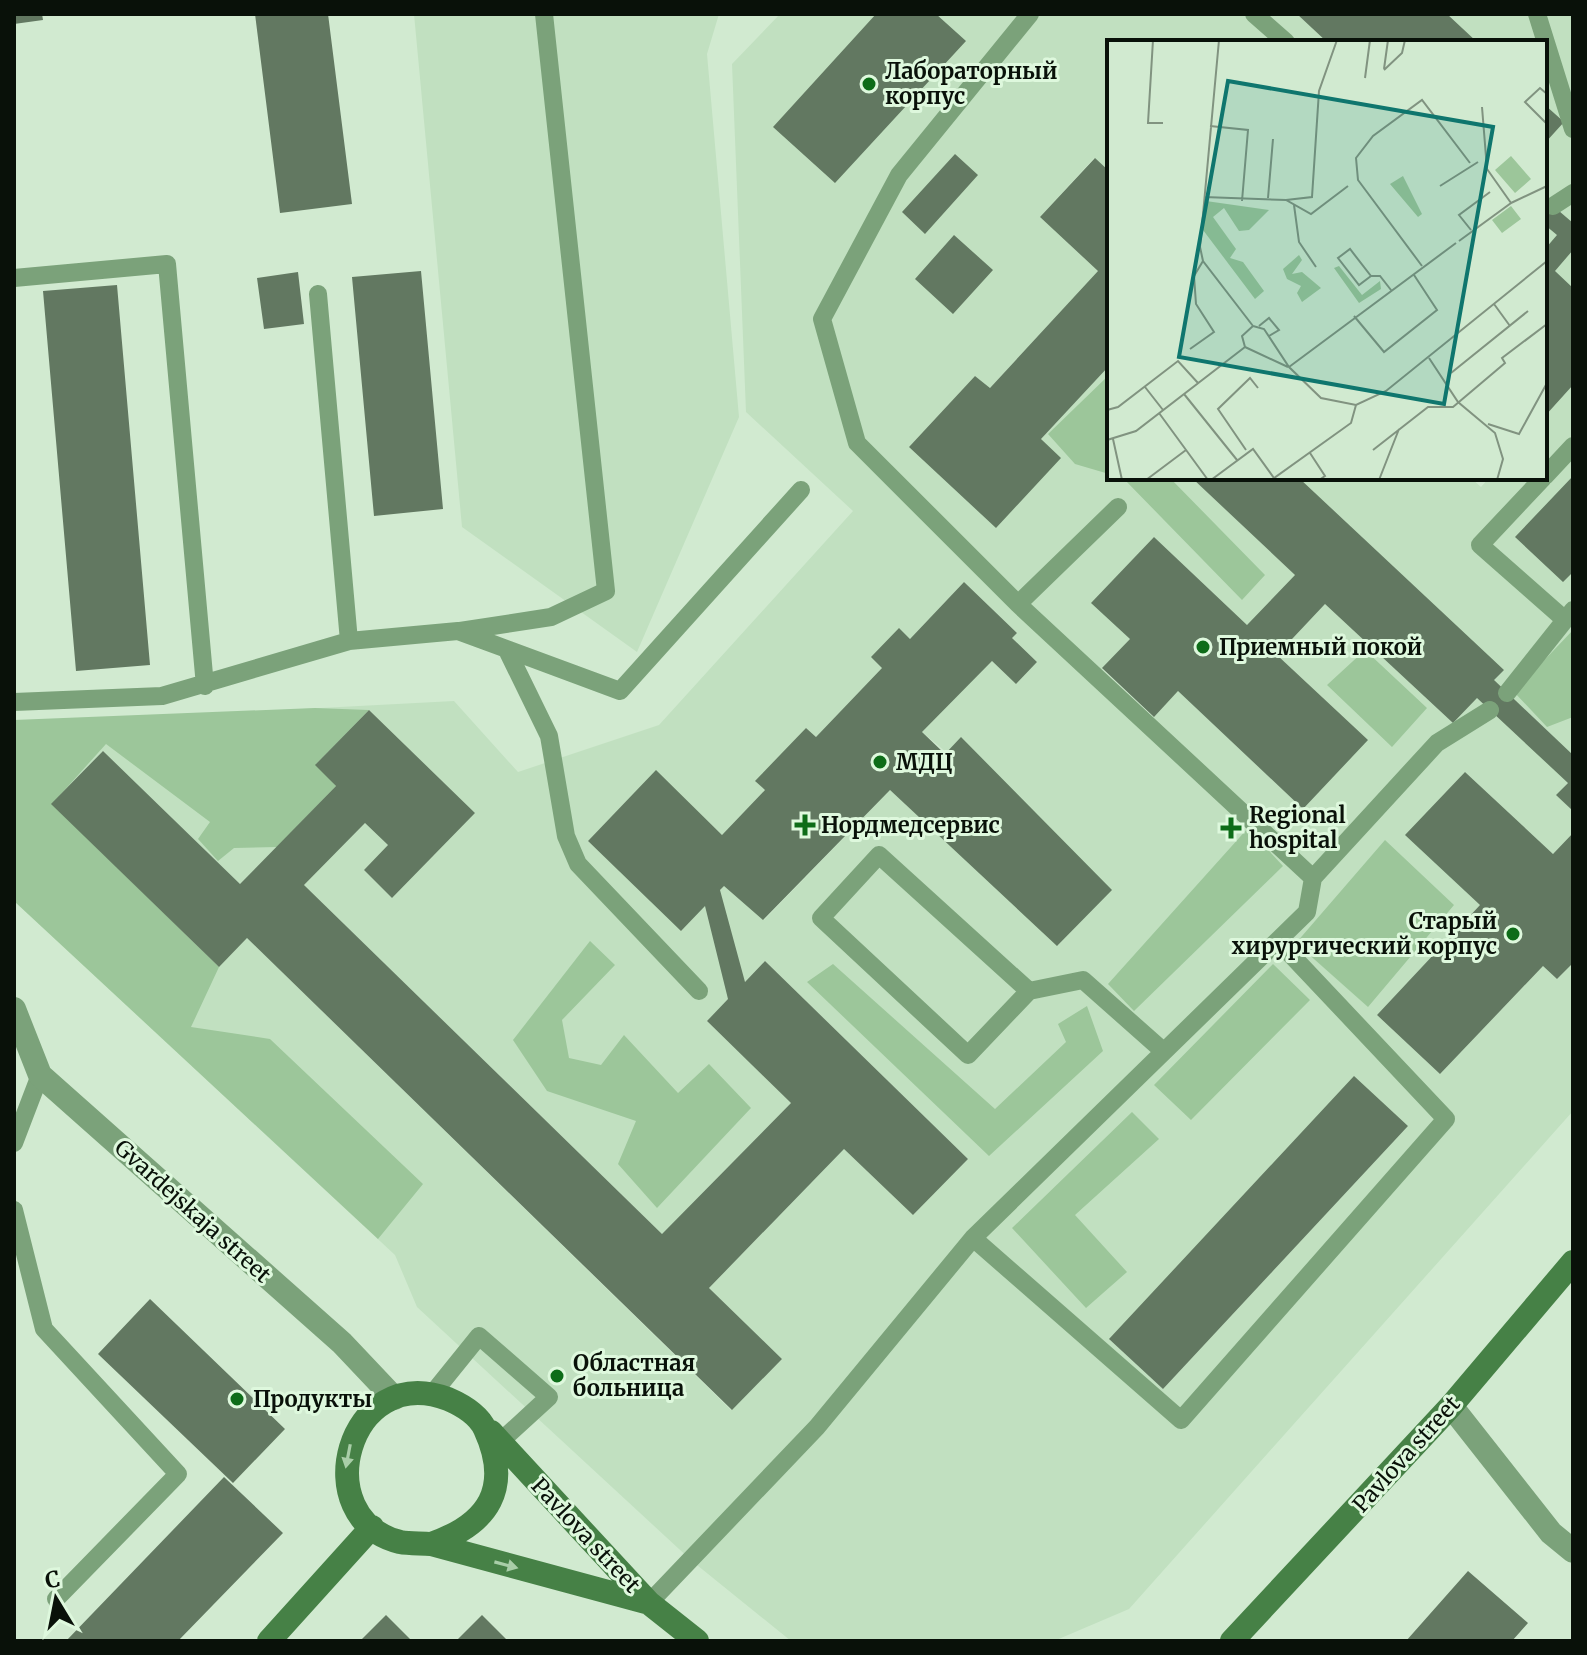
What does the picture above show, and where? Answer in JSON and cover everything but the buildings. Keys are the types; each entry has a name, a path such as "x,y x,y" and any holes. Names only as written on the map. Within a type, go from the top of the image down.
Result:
{"street":[{"name":"Gvardejskaja street","path":"14,1009 40,1075 342,1343 394,1398"},
{"name":"Pavlova street","path":"1232,1641 1451,1406 1573,1262"},
{"path":"431,1544 462,1533 484,1512 495,1487 496,1453 481,1421 461,1404 433,1393 394,1398 368,1415 352,1438 345,1471 353,1502 372,1527 399,1542 431,1544 649,1603"},
{"path":"1451,1406 1551,1533 1573,1551"},
{"name":"Pavlova street","path":"481,1421 649,1603 697,1641"},
{"path":"269,1641 372,1527"}],"lane":[{"path":"14,702 162,696 205,686 349,641 458,631 551,617 606,591 544,14"},
{"path":"1030,14 899,175 822,319 857,443 1018,604 1313,878"},
{"path":"1254,14 1284,40"},
{"path":"1537,14 1545,40"},
{"path":"1547,46 1573,129"},
{"path":"1553,206 1573,193"},
{"path":"14,278 167,264 205,686"},
{"path":"318,294 349,641"},
{"path":"1547,474 1573,446"},
{"path":"1507,693 1568,615 1480,545 1541,480"},
{"path":"458,631 620,691 801,490"},
{"path":"1018,604 1118,507"},
{"path":"507,650 549,736 566,836 578,864 699,991"},
{"path":"649,1603 817,1427 973,1238 1162,1050 1307,912 1313,878 1437,743 1490,710"},
{"path":"1029,991 879,855 821,918 968,1055 1029,991 1083,980 1162,1050"},
{"path":"973,1238 1181,1420 1446,1119 1278,941"},
{"path":"14,1143 40,1075"},
{"path":"14,1210 44,1329 178,1474 56,1599"},
{"path":"433,1393 479,1336 549,1397 500,1442"}],"shaded area":[{"path":"414,14 719,14 707,54 739,417 637,652 462,527"},
{"name":"Regional hospital","path":"780,14 1573,14 1573,288 1547,265 1547,40 1107,40 1107,169 1094,158 1040,217 1098,271 990,388 975,376 909,447 1060,458 1041,439 1107,368 1107,480 1194,480 1295,575 1247,625 1154,537 1092,603 1130,639 1102,669 1153,717 1178,691 1303,809 1367,740 1277,655 1325,604 1453,723 1503,670 1301,480 1473,480 1481,487 1487,480 1547,480 1547,414 1573,385 1573,777 1557,795 1573,811 1573,833 1553,854 1465,772 1406,835 1480,905 1377,1015 1440,1074 1543,966 1557,979 1573,963 1573,1111 1129,1609 1054,1641 791,1641 692,1561 417,1307 395,1255 14,901 14,724 454,701 518,772 659,725 853,511 746,412 732,64","holes":["964,582 1017,633 1012,638 1037,662 1016,684 992,661 922,732 1111,890 1058,945 890,790 764,920 724,886 681,930 588,841 656,771 722,835 765,790 756,782 806,728 816,737 882,668 872,657 899,629 910,639","369,710 475,813 392,898 364,870 388,845 365,823 304,885 662,1234 791,1103 707,1021 765,961 968,1159 913,1215 844,1149 709,1288 782,1359 731,1410 247,938 218,967 52,804 103,751 240,884 336,786 316,764","1354,1077 1408,1126 1163,1389 1110,1340"]},
{"path":"1107,377 1107,473 1075,464 1048,434"},
{"path":"1125,480 1172,480 1265,575 1242,600"},
{"path":"1573,630 1573,717 1547,727 1514,692"},
{"path":"1365,650 1427,708 1392,747 1327,685"},
{"path":"315,708 369,710 316,764 336,786 277,847 234,848 218,861 198,839 210,822 106,744 52,804 219,967 191,1027 270,1039 423,1184 378,1239 14,901 14,720"},
{"path":"1248,828 1283,866 1134,1011 1108,984"},
{"path":"1385,840 1454,905 1368,1007 1296,943"},
{"path":"590,941 615,965 562,1020 569,1058 601,1065 624,1035 678,1093 709,1064 751,1108 657,1208 618,1164 636,1121 547,1091 513,1040"},
{"path":"833,964 995,1109 1066,1042 1058,1024 1087,1006 1103,1051 989,1156 807,982"},
{"path":"1273,964 1310,1000 1191,1120 1154,1085"},
{"path":"1132,1112 1159,1139 1075,1215 1127,1272 1086,1308 1012,1228"}],"place":[{"name":"Лабораторный корпус","path":"869,84"},
{"name":"Приемный покой","path":"1203,647"},
{"name":"МДЦ","path":"880,762"},
{"name":"Нордмедсервис","path":"805,825"},
{"name":"Regional hospital","path":"1231,828"},
{"name":"Старый хирургический корпус","path":"1513,934"},
{"name":"Областная больница","path":"557,1376"},
{"name":"Продукты","path":"237,1399"}]}
